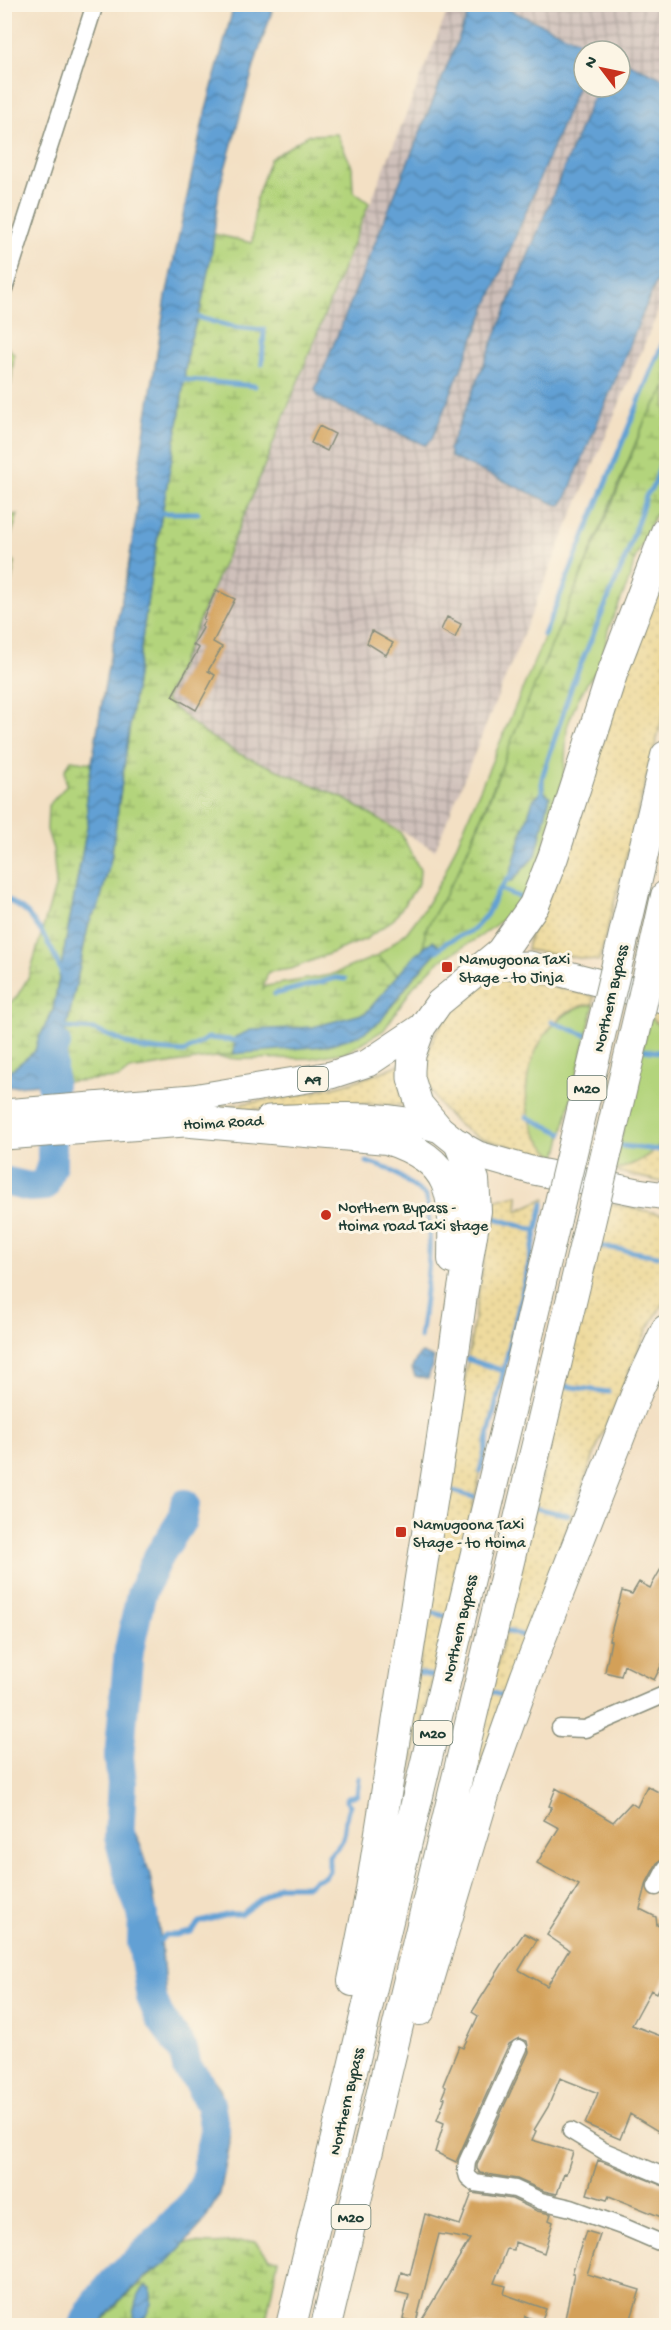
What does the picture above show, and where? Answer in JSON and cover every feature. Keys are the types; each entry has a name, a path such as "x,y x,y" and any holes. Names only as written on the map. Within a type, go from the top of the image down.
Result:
{"highway":[{"path":"484,966 501,952 534,905 553,857 613,671 666,532"},
{"name":"Northern Bypass","path":"291,2325 666,756"},
{"name":"Northern Bypass","path":"326,2325 666,896"},
{"path":"192,1110 387,1139 410,1147 428,1158 442,1173 450,1189 453,1214 451,1364"},
{"path":"310,2246 310,2163 354,1977 370,1896 476,1211 474,1180 450,1137"},
{"path":"377,2109 413,2035 487,1785 526,1676 637,1392 666,1330"}],"main road":[{"path":"666,1000 530,965 484,966 439,1003 422,1027 412,1055 411,1078 419,1104 450,1137 478,1155 534,1171 666,1196"},
{"name":"A9","path":"192,1110 331,1076 368,1063 422,1027"},
{"name":"Hoima Road","path":"4,1113 118,1104 192,1110 395,1118 450,1137"},
{"name":"Hoima Road","path":"4,1136 192,1110"}],"street":[{"path":"4,289 95,4"},
{"path":"560,1728 585,1729 613,1719 638,1705 666,1694"},
{"path":"656,1887 666,1868"},
{"path":"519,2048 467,2162 468,2177 480,2185 508,2188 540,2201 587,2213 666,2245"},
{"path":"571,2131 604,2151 666,2177"}],"shaded area":[{"path":"450,5 666,5 666,293 435,850 341,797 237,753 204,733 165,700 251,499"}],"green space":[{"path":"337,134 352,167 353,191 369,203 251,499 165,700 204,733 237,753 341,797 400,832 420,870 419,883 394,919 366,939 291,969 268,972 263,989 267,986 330,975 377,956 398,975 366,1013 313,1027 251,1031 235,1037 234,1054 129,1070 119,1078 62,1082 64,1064 58,1055 68,1022 88,927 92,916 98,909 111,859 152,569 180,413 188,347 201,307 214,234 252,243 256,199 270,159 308,135"},
{"path":"666,335 666,388 645,420 459,870 425,931 424,948 398,975 377,956 407,932 443,877 537,655"},
{"path":"5,344 14,354 11,384 5,394"},
{"path":"666,388 666,492 634,561 627,554 572,685 542,778 543,787 521,833 520,844 508,880 497,893 487,914 473,930 441,947 433,941 424,948 425,931 459,870 485,811 514,734 619,487 645,420"},
{"path":"18,514 5,554 5,517"},
{"path":"5,554 15,562 11,583 5,586"},
{"path":"627,554 634,561 630,578 608,630 602,663 576,703 567,727 564,776 535,878 520,902 507,916 481,936 438,962 413,987 384,1030 347,1052 311,1058 211,1057 248,1051 325,1046 396,1002 412,979 441,947 473,930 487,914 497,893 508,880 511,882 536,855 550,796 545,793 545,774 561,713"},
{"path":"71,760 92,763 86,798 88,822 53,1010 35,1051 14,1068 5,1072 5,1006 16,998 29,976 56,884 53,849 47,830 48,806 66,786 65,770"},
{"path":"584,1005 594,1005 557,1157 542,1144 532,1125 527,1107 526,1089 529,1071 542,1038 568,1013"},
{"path":"650,1016 666,1033 666,1138 642,1159 613,1171"},
{"path":"255,2241 269,2259 278,2260 265,2325 100,2326 119,2303 185,2243 214,2244"}],"sand":[{"path":"666,556 666,704 599,961 527,950 529,938 556,881"},
{"path":"494,980 518,980 594,996 593,1004 580,1006 559,1018 540,1043 532,1060 526,1094 528,1111 533,1128 542,1143 555,1156 495,1142 472,1134 444,1110 429,1086 426,1062 433,1038 457,1002 466,993"},
{"path":"652,1007 666,1011 666,1033 650,1016"},
{"path":"400,1064 400,1084 404,1105 366,1104 179,1113 319,1090 374,1075"},
{"path":"666,1138 666,1183 614,1171 643,1159"},
{"path":"518,1195 517,1211 545,1198 409,1779 393,1831 493,1201"},
{"path":"608,1203 666,1215 666,1298 647,1330 598,1444 481,1766 470,1778"}],"water":[{"path":"234,5 274,5 219,190 212,251 201,307 188,347 180,413 152,569 111,859 98,909 92,916 88,927 68,1022 58,1055 64,1064 62,1082 5,1087 5,1072 14,1068 35,1051 53,1010 88,822 86,798 107,672 128,568 137,511 137,479 166,297 203,121"},
{"path":"472,5 498,5 575,39 572,39 572,99 432,439 425,445 319,398 315,390"},
{"path":"632,64 666,80 666,258 566,498 561,505 555,504 451,457 449,449 592,99 632,99"},
{"path":"543,787 545,793 550,796 536,855 511,882 508,880 530,808 534,798 539,795"},
{"path":"433,941 441,947 412,979 380,1022 360,1035 325,1046 234,1054 235,1037 251,1030 313,1027 366,1013 415,955"},
{"path":"422,1353 434,1358 428,1379 415,1376 412,1368"},
{"path":"120,1803 140,1843 150,1875 161,1940 166,1999 176,2022 191,2041 200,2062 220,2088 230,2143 220,2194 202,2224 166,2263 143,2279 111,2309 100,2325 94,2325 96,2319 150,2250 166,2233 200,2208 201,2200 214,2178 219,2137 209,2102 195,2087 191,2070 175,2040 157,1995 151,1972 148,1927 138,1912 140,1895 129,1849 129,1835 121,1823 118,1812"},
{"path":"146,2286 151,2289 151,2304 145,2318 139,2321 134,2317 135,2304"}],"building":[{"path":"319,426 335,434 327,451 311,443"},
{"path":"216,590 235,599 213,642 222,647 208,671 215,675 196,710 172,696 199,648 193,645 203,628 201,626 205,620 203,619"},
{"path":"447,617 461,624 455,638 441,630"},
{"path":"372,631 393,643 386,655 367,643"},
{"path":"666,1560 666,1656 654,1680 624,1665 621,1676 605,1672 611,1641 609,1640 622,1591 632,1594 639,1582 650,1588"},
{"path":"647,1786 666,1796 666,1858 657,1863 647,1882 640,1909 656,1917 657,1925 666,1930 666,1974 657,1993 651,1990 632,2025 666,2038 666,2136 630,2114 620,2139 585,2124 598,2093 560,2078 548,2107 534,2130 536,2131 532,2140 573,2152 557,2194 517,2179 480,2173 477,2165 529,2052 527,2041 519,2038 509,2044 456,2162 435,2152 444,2123 437,2120 445,2098 442,2097 446,2087 443,2085 459,2046 463,2048 478,2016 472,2012 503,1963 524,1933 537,1940 519,1970 547,1986 569,1950 547,1935 579,1885 537,1863 559,1828 544,1820 552,1807 549,1806 556,1788 613,1822 631,1803 637,1807"},
{"path":"598,2160 666,2187 666,2219 609,2196 607,2200 587,2194"},
{"path":"472,2193 512,2199 537,2211 551,2214 549,2220 553,2222 544,2253 515,2242 514,2250 507,2249 494,2283 506,2286 504,2294 546,2309 541,2322 525,2316 523,2325 420,2323 470,2239 439,2234 416,2322 403,2319 409,2295 396,2292 401,2272 410,2275 425,2214 460,2225"},
{"path":"586,2231 600,2235 587,2274 640,2290 629,2325 564,2324 574,2273 572,2273"}],"waterway":[{"path":"193,316 233,327 264,330 262,364"},
{"path":"544,635 666,335"},
{"path":"179,379 255,386"},
{"path":"542,793 542,778 572,685 627,554 646,496 655,483 666,446"},
{"path":"157,513 198,513"},
{"path":"437,951 447,942 473,930 487,914 497,893 512,874"},
{"path":"500,889 519,897"},
{"path":"4,895 27,913 39,928 63,977"},
{"path":"275,994 336,978 345,979"},
{"path":"552,1022 586,1035"},
{"path":"66,1028 95,1030 141,1049 184,1052 208,1038 242,1041"},
{"path":"4,1181 29,1187 44,1186 52,1164 52,1049 56,1044"},
{"path":"644,1050 666,1053"},
{"path":"527,1117 562,1133"},
{"path":"622,1146 660,1150"},
{"path":"367,1162 391,1170 426,1196 429,1249 420,1338"},
{"path":"480,1471 543,1204"},
{"path":"492,1217 536,1231"},
{"path":"600,1246 658,1256"},
{"path":"467,1359 504,1371"},
{"path":"565,1386 608,1392"},
{"path":"446,1489 474,1497"},
{"path":"84,2326 97,2301 112,2284 194,2202 206,2181 215,2130 210,2104 187,2067 183,2050 160,2018 151,1997 142,1942 143,1915 132,1887 119,1837 122,1783 119,1757 129,1650 141,1595 156,1560 182,1520 185,1504"},
{"path":"534,1508 568,1515"},
{"path":"425,1611 446,1616"},
{"path":"506,1631 525,1636"},
{"path":"417,1673 432,1676"},
{"path":"491,1692 509,1698"},
{"path":"142,1942 161,1940 165,1935 191,1932 200,1922 230,1914 241,1914 278,1886 308,1886 324,1877 329,1871 329,1855 342,1840 350,1805 346,1801 348,1797 357,1795 359,1778"}],"place":[{"name":"Namugoona Taxi Stage - to Jinja","path":"447,967"},
{"name":"Northern Bypass - Hoima road Taxi stage","path":"326,1215"},
{"name":"Namugoona Taxi Stage - to Hoima","path":"401,1532"}]}
